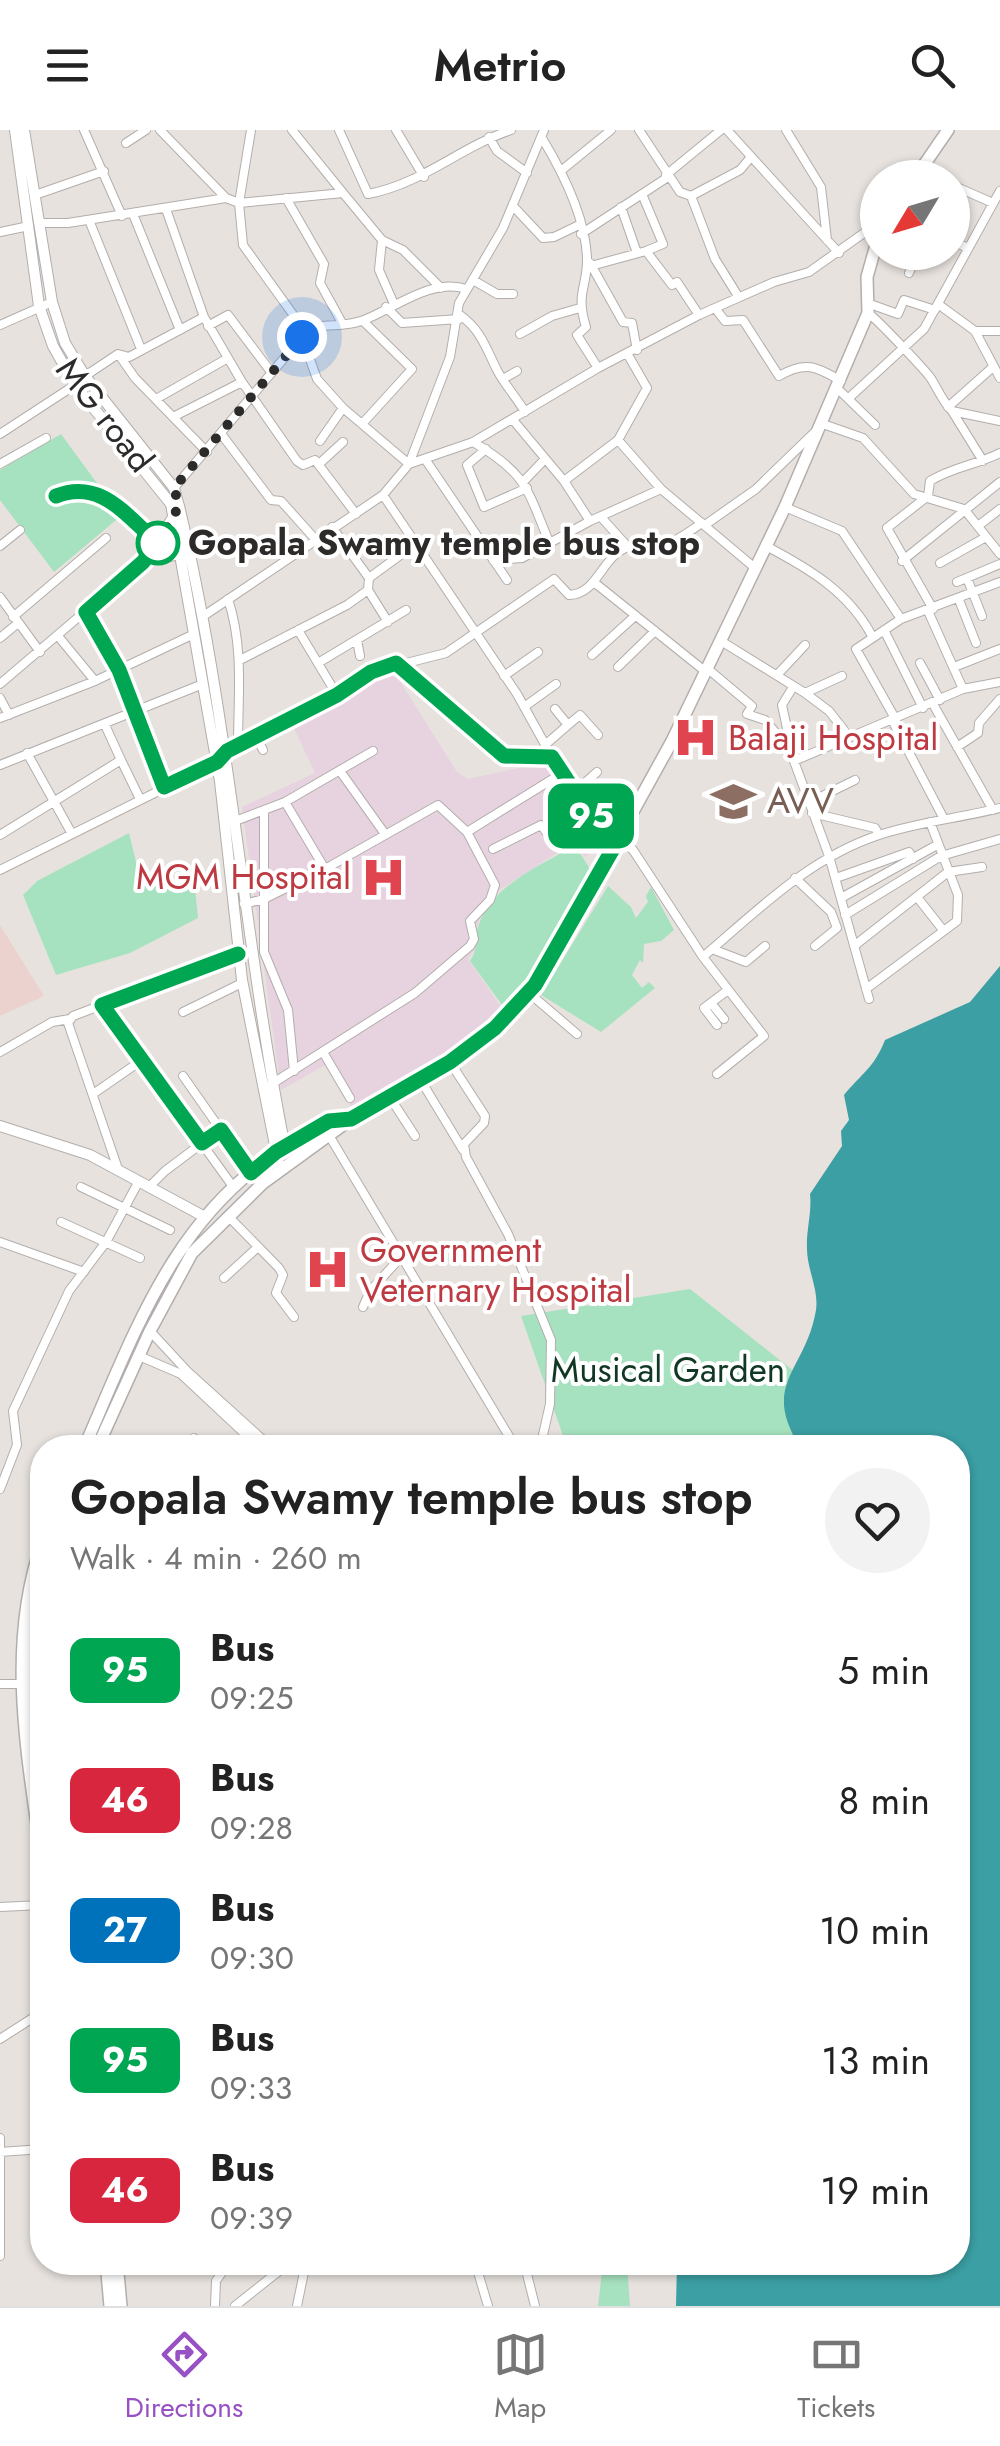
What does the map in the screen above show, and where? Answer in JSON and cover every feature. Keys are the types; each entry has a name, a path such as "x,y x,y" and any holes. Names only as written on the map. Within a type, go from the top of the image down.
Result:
{"highway":[{"path":"926,160 943,131"},
{"path":"104,1435 138,1356 192,1254 228,1216 284,1166 330,1138 351,1119 450,1062 495,1028 529,993 618,840 707,670 785,506 869,309 869,270"},
{"path":"90,1435 150,1299 177,1251 203,1216 280,1150 329,1121 351,1119"},
{"path":"30,1588 24,1610 22,1684 30,1754"},
{"path":"107,2275 110,2306"},
{"path":"118,2275 121,2306"}],"main road":[{"name":"MG road","path":"15,130 52,302 65,343 85,376 174,488 179,506 232,748 230,822 238,954 284,1166"},
{"name":"MG road","path":"24,130 35,196 39,306 53,346 75,385 165,492 173,518 244,904 266,1087"},
{"path":"0,1126 56,1142 203,1216"}],"street":[{"path":"84,130 122,216"},
{"path":"126,143 146,130"},
{"path":"160,130 226,198 239,203 342,192 368,194 397,188 511,130"},
{"path":"251,130 239,203 243,245 302,332 314,373 344,408 409,464"},
{"path":"292,130 382,240 403,250 441,288"},
{"path":"339,130 368,194"},
{"path":"396,130 424,177"},
{"path":"562,170 611,130"},
{"path":"638,130 667,176 680,192 691,196 740,170 751,157"},
{"path":"512,206 543,238 580,229 642,194 724,130 839,253"},
{"path":"786,130 821,187 827,240"},
{"path":"543,134 562,170 589,262 622,322 632,323 632,353 647,388 618,440 564,481"},
{"path":"202,616 383,495 409,464 438,394 460,317 459,304 512,206 543,134"},
{"path":"489,138 496,152 526,173"},
{"path":"35,196 104,172"},
{"path":"970,244 1000,191"},
{"path":"970,193 993,203"},
{"path":"589,262 663,244 642,194"},
{"path":"691,196 715,259 738,296"},
{"path":"0,232 226,198"},
{"path":"286,198 324,264 320,283 342,324"},
{"path":"621,208 641,252 672,285 677,282 698,315"},
{"path":"166,209 206,322 252,399 296,461 303,465 313,459 319,464 356,514"},
{"path":"133,214 180,330"},
{"path":"89,220 141,349"},
{"path":"409,464 474,442 598,368 698,315 738,296 810,272 860,237"},
{"path":"382,240 379,270 390,305 402,323 460,317 473,324 525,412"},
{"path":"589,262 578,302 586,327 577,336 598,368"},
{"path":"909,274 911,270"},
{"path":"850,397 903,351 937,307 956,270"},
{"path":"473,280 497,294 513,294"},
{"path":"174,488 252,399 302,332 363,320 390,305 441,288 466,289"},
{"path":"869,309 898,314 904,300 937,307 975,331 1000,378"},
{"path":"0,325 52,302"},
{"path":"520,334 552,316 580,308"},
{"path":"714,308 726,322 744,320 779,376 798,365 816,366 875,425"},
{"path":"869,309 929,377 983,461"},
{"path":"85,376 118,354 129,357 180,330 228,314 271,372"},
{"path":"362,424 412,370 363,320"},
{"path":"975,331 1000,331"},
{"path":"118,354 206,452"},
{"path":"156,399 228,358"},
{"path":"950,409 993,367"},
{"path":"503,379 517,370"},
{"path":"173,417 242,382"},
{"path":"0,434 75,385"},
{"path":"320,440 344,408"},
{"path":"950,409 1000,421"},
{"path":"513,420 564,481 590,521"},
{"path":"0,870 217,762 232,748 337,695 371,672 446,653 554,579 571,596 595,583 605,564 628,547 669,544 756,489 822,424 863,438 914,494 964,509 1000,554"},
{"path":"222,435 271,500 280,501 316,540"},
{"path":"0,464 46,438"},
{"path":"618,440 661,488 755,568"},
{"path":"319,464 343,442"},
{"path":"474,442 508,462 526,485 549,542"},
{"path":"486,450 467,465 484,507 526,485 545,459"},
{"path":"963,689 931,610 887,528 928,496 930,480 1000,452"},
{"path":"425,459 507,580"},
{"path":"902,561 1000,482"},
{"path":"493,560 522,558 661,488"},
{"path":"56,496 74,489 92,490 107,497 158,543"},
{"path":"383,495 524,706 592,818 633,850 703,957 764,1036 717,1074"},
{"path":"0,684 143,562 179,506"},
{"path":"785,506 842,531 901,619"},
{"path":"978,526 1000,509"},
{"path":"601,518 628,547"},
{"path":"332,527 369,578 368,590 388,622"},
{"path":"0,546 20,530"},
{"path":"940,563 986,537"},
{"path":"0,638 106,538"},
{"path":"369,578 414,545"},
{"path":"766,546 802,563 829,583 872,636"},
{"path":"143,562 180,556"},
{"path":"957,582 1000,564"},
{"path":"967,578 982,616"},
{"path":"944,819 855,651 901,619 1000,582"},
{"path":"595,583 752,706 747,714 765,720 782,740 789,741"},
{"path":"240,660 347,606 368,590"},
{"path":"0,597 40,652"},
{"path":"228,598 236,623 240,660 232,748"},
{"path":"958,600 976,643"},
{"path":"318,663 406,610"},
{"path":"86,612 119,670 164,787"},
{"path":"592,656 635,616"},
{"path":"298,630 337,695"},
{"path":"884,630 923,708"},
{"path":"618,668 655,631"},
{"path":"0,698 4,716 95,681 194,634"},
{"path":"58,636 95,681"},
{"path":"356,640 360,656"},
{"path":"721,641 805,693 829,711 844,730"},
{"path":"778,674 804,645"},
{"path":"954,667 1000,650"},
{"path":"504,676 538,652"},
{"path":"396,663 504,756 552,757"},
{"path":"703,957 794,878 829,856 879,835 996,809 957,747 920,663"},
{"path":"805,693 842,676"},
{"path":"794,762 963,689 1000,682"},
{"path":"0,765 203,684"},
{"path":"524,706 556,684"},
{"path":"793,687 782,705 794,762 829,856 868,994 957,921 958,895 930,822"},
{"path":"957,747 978,733 979,723 1000,699"},
{"path":"555,709 568,725"},
{"path":"545,745 580,716 598,735"},
{"path":"105,725 140,798"},
{"path":"256,736 264,750"},
{"path":"230,822 285,802 373,751"},
{"path":"27,754 72,834"},
{"path":"0,836 121,760"},
{"path":"340,771 385,834"},
{"path":"468,832 564,772"},
{"path":"576,791 597,772"},
{"path":"810,808 855,780"},
{"path":"285,802 324,869"},
{"path":"244,904 264,899 324,869 438,805 468,832 496,888 470,921 473,942 415,993 266,1087"},
{"path":"810,808 875,828 879,835"},
{"path":"264,810 264,952 288,1010 294,1071"},
{"path":"493,849 541,826 546,833 592,818"},
{"path":"845,914 941,856 1000,839"},
{"path":"841,898 937,845"},
{"path":"836,878 909,852 914,859"},
{"path":"854,946 948,872 982,867"},
{"path":"794,878 831,912 836,928 816,946"},
{"path":"958,895 970,893"},
{"path":"917,897 943,930"},
{"path":"712,949 746,962 765,946"},
{"path":"0,1052 52,1022 70,1019 238,954"},
{"path":"182,1012 242,983"},
{"path":"721,1022 711,1003 728,990"},
{"path":"529,993 577,1034"},
{"path":"102,1005 235,1188"},
{"path":"70,1019 68,1028 118,1170"},
{"path":"324,1052 350,1098"},
{"path":"93,1094 142,1060"},
{"path":"450,1062 485,1116 484,1123 467,1138 463,1150"},
{"path":"183,1076 251,1173"},
{"path":"420,1079 508,1234 551,1340 550,1404 543,1435"},
{"path":"389,1096 415,1136"},
{"path":"0,1489 16,1453 12,1412 70,1291 106,1242 123,1209 144,1184 221,1130"},
{"path":"330,1138 508,1435"},
{"path":"80,1187 170,1230"},
{"path":"228,1216 282,1272 276,1293 294,1317"},
{"path":"61,1222 140,1258"},
{"path":"0,1242 84,1272"},
{"path":"224,1278 258,1248"},
{"path":"363,1307 370,1291 400,1257"},
{"path":"150,1332 258,1435"},
{"path":"138,1356 181,1374 246,1435"},
{"path":"0,1684 22,1684"},
{"path":"0,1906 30,1905"},
{"path":"0,2039 30,2020"},
{"path":"0,2138 0,2256"},
{"path":"1,2152 30,2150"},
{"path":"215,2306 220,2275"},
{"path":"235,2306 274,2275"},
{"path":"296,2306 303,2275"},
{"path":"478,2275 488,2306"},
{"path":"526,2275 531,2305"}],"shaded area":[{"path":"391,667 457,772 468,779 550,761 602,834 589,839 595,849 585,857 574,842 495,893 478,923 476,948 468,959 501,1007 459,1044 352,1109 327,1064 281,1090 242,807 315,773 294,728"},
{"path":"0,925 44,996 0,1016"}],"green space":[{"path":"61,434 121,516 54,572 0,500 0,470"},
{"path":"129,833 140,878 147,877 149,883 194,878 198,918 130,953 56,975 23,895 37,881"},
{"path":"575,845 590,869 541,958 502,1005 470,961 479,924 507,887"},
{"path":"608,886 631,907 636,918 648,902 646,896 651,887 674,930 661,941 644,944 643,963 640,960 632,975 642,988 649,982 655,988 601,1032 541,995"},
{"name":"Musical Garden","path":"690,1289 875,1435 563,1435 521,1316"},
{"path":"602,2275 628,2275 630,2306 598,2306"}],"water":[{"path":"1000,966 1000,2306 676,2306 677,2275 970,2275 970,1435 794,1435 784,1407 789,1377 811,1331 816,1310 807,1249 810,1194 842,1146 841,1131 849,1120 844,1095 872,1064 885,1040 970,1002"}],"bus line":[{"name":"95","path":"56,496 74,489 92,490 107,497 158,543 143,562 86,612 119,670 164,787 217,762 227,751 337,695 371,672 396,663 504,756 552,757 592,818 618,840 535,985 495,1028 450,1062 351,1119 329,1121 276,1152 251,1173 221,1130 202,1143 102,1005 238,954"}],"place":[{"name":"Gopala Swamy temple bus stop","path":"158,543"},
{"name":"Balaji Hospital","path":"695,738"},
{"name":"AVV","path":"734,801"},
{"name":"MGM Hospital","path":"384,877"},
{"name":"Government Veternary Hospital","path":"327,1270"}],"route":[{"path":"158,543 179,506 174,488 302,337"}]}
